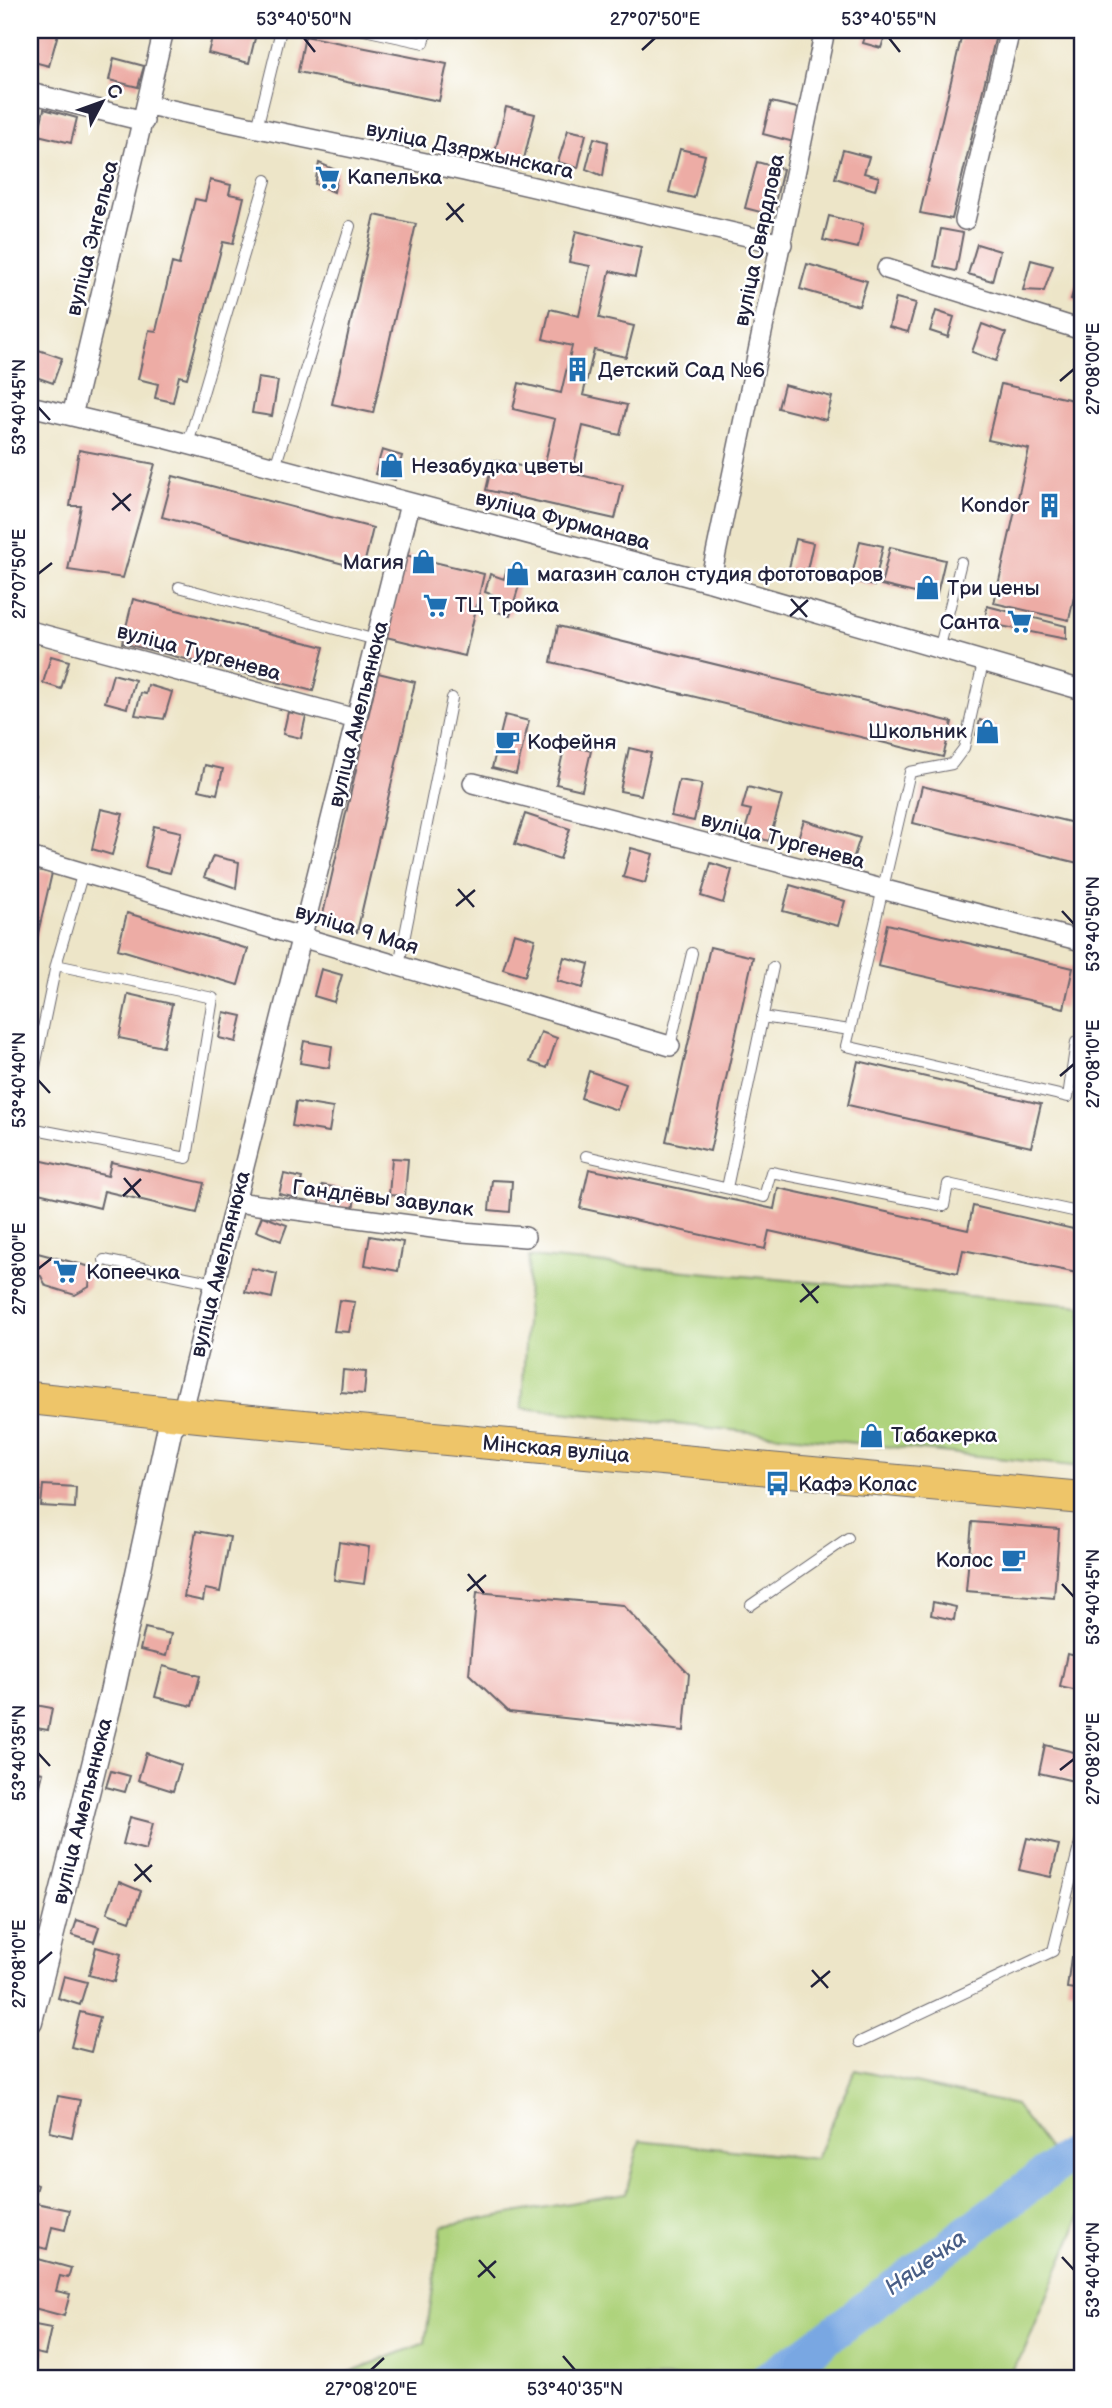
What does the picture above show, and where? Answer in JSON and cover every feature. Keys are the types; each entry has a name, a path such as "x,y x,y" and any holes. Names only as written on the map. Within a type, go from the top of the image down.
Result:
{"main road":[{"name":"Мінская вуліца","path":"30,1398 1082,1498"}],"street":[{"name":"вуліца Энгельса","path":"72,416 164,30"},
{"name":"вуліца Свярдлова","path":"710,582 825,30"},
{"path":"965,220 1010,30"},
{"name":"вуліца Дзяржынскага","path":"30,93 257,128 464,171 782,244"},
{"path":"887,269 1082,330"},
{"name":"вуліца Фурманава","path":"30,406 188,444 710,582 1082,690"},
{"name":"вуліца Амельянюка","path":"30,2021 111,1697 170,1427 182,1414 410,504"},
{"name":"вуліца Тургенева","path":"30,631 356,719"},
{"name":"вуліца Тургенева","path":"473,783 1082,941"},
{"name":"вуліца 9 Мая","path":"30,857 670,1046"},
{"name":"Гандлёвы завулак","path":"236,1202 463,1232 525,1237"}],"lane":[{"path":"257,128 281,30"},
{"path":"363,30 424,43 427,30"},
{"path":"188,444 266,180"},
{"path":"275,467 350,226"},
{"path":"939,650 961,562"},
{"path":"179,587 376,640"},
{"path":"983,663 964,748 952,764 910,772 846,1046 1068,1097 1076,1042 1082,1043"},
{"path":"399,965 452,698"},
{"path":"30,1091 56,965 83,872"},
{"path":"670,1046 692,953"},
{"path":"30,1128 187,1158 213,998 56,965"},
{"path":"727,1188 773,967"},
{"path":"762,1017 850,1030"},
{"path":"586,1156 764,1197 771,1172 944,1206 948,1184 1082,1213"},
{"path":"104,1260 215,1283"},
{"path":"751,1605 848,1538"},
{"path":"860,2042 1053,1951 1082,1835"}],"green space":[{"path":"529,1257 1082,1306 1082,1467 522,1408"},
{"path":"855,2070 1015,2105 1082,2192 1082,2212 1024,2352 1007,2378 334,2378 425,2343 442,2226 626,2193 640,2140 816,2159"}],"building":[{"path":"30,30 59,30 49,66 30,61"},
{"path":"214,30 257,30 249,63 208,53"},
{"path":"867,30 901,30 899,37 886,33 881,48 863,43"},
{"path":"963,30 997,31 952,219 920,213"},
{"path":"305,36 447,64 439,101 298,72"},
{"path":"114,58 144,66 138,87 109,80"},
{"path":"771,102 802,109 794,142 763,134"},
{"path":"506,107 535,114 523,163 494,156"},
{"path":"44,109 77,118 71,143 38,135"},
{"path":"568,130 586,134 578,168 558,162"},
{"path":"594,138 608,142 603,176 586,169"},
{"path":"680,149 705,155 694,198 669,192"},
{"path":"843,150 869,157 864,173 879,177 875,190 835,178"},
{"path":"757,162 783,169 772,215 745,208"},
{"name":"Капелька","path":"319,163 338,171 334,192 315,184"},
{"path":"210,180 231,185 229,194 244,197 233,244 223,242 187,378 179,376 173,402 155,398 158,384 138,379 149,330 156,331 172,263 179,265 195,199 205,201"},
{"path":"375,215 416,224 373,413 332,404"},
{"path":"829,216 863,224 858,248 823,240"},
{"path":"941,229 963,233 956,271 934,266"},
{"name":"Детский Сад №6","path":"576,231 641,247 635,277 610,271 599,318 634,326 626,357 594,350 583,395 627,405 620,435 583,426 572,473 623,485 615,519 486,490 493,460 543,471 555,419 513,409 519,383 561,393 572,346 543,339 550,309 579,316 590,266 569,262"},
{"path":"977,244 1000,251 992,281 968,274"},
{"path":"1031,260 1053,266 1044,291 1023,290"},
{"path":"1082,263 1082,302 1071,299"},
{"path":"807,264 867,281 859,306 800,289"},
{"path":"896,298 916,303 908,332 889,327"},
{"path":"936,311 954,317 948,337 930,331"},
{"path":"982,324 1006,333 996,361 972,352"},
{"path":"30,347 62,358 53,383 30,375"},
{"path":"258,378 278,381 272,416 252,413"},
{"name":"Kondor","path":"1001,384 1082,402 1082,560 1069,620 994,603 1029,449 988,440"},
{"path":"784,385 832,397 826,420 778,408"},
{"path":"79,450 155,464 123,578 68,570 81,506 70,506"},
{"path":"382,450 402,456 395,480 375,474"},
{"path":"173,476 373,528 363,569 162,517"},
{"path":"796,539 813,543 806,575 788,572"},
{"path":"860,541 883,546 874,586 851,580"},
{"path":"890,547 945,560 936,598 881,585"},
{"name":"ТЦ Тройка","path":"405,555 484,574 465,656 386,637"},
{"path":"507,568 523,572 510,616 495,611 499,597 485,592 490,574 504,579"},
{"path":"133,599 324,647 313,691 122,643"},
{"name":"Санта","path":"987,606 1066,626 1066,639 991,624 985,621"},
{"path":"558,626 952,722 943,757 551,662"},
{"path":"51,656 69,661 61,689 43,683"},
{"path":"378,673 415,682 357,932 321,923"},
{"path":"113,674 135,680 127,708 105,702"},
{"path":"148,685 172,692 164,719 135,715 141,693 146,694"},
{"path":"288,712 306,716 301,738 283,734"},
{"path":"505,715 529,721 516,774 492,768"},
{"name":"Школьник","path":"980,720 998,727 994,743 976,735"},
{"path":"565,744 591,751 582,790 556,784"},
{"path":"629,748 651,753 641,795 620,791"},
{"path":"205,765 223,769 217,794 199,790"},
{"path":"679,780 702,784 694,821 671,816"},
{"path":"922,786 1082,825 1082,864 913,823"},
{"path":"748,787 782,796 769,841 744,834 751,810 742,808"},
{"path":"30,794 36,796 31,815 30,815"},
{"path":"101,809 123,814 112,855 92,849"},
{"path":"525,814 570,829 560,859 515,844"},
{"path":"804,820 860,838 852,862 796,844"},
{"path":"154,826 181,832 170,873 145,867"},
{"path":"631,848 653,854 645,883 623,877"},
{"path":"213,856 239,862 236,888 204,877"},
{"path":"711,863 732,870 723,903 701,896"},
{"path":"30,868 52,873 31,963 30,963"},
{"path":"790,885 845,901 838,926 783,911"},
{"path":"127,913 248,949 238,985 118,949"},
{"path":"887,924 1073,968 1064,1008 878,966"},
{"path":"514,933 535,939 525,976 503,969"},
{"path":"710,947 753,957 710,1151 666,1141"},
{"path":"564,957 589,964 583,988 557,981"},
{"path":"321,969 342,975 334,1002 314,996"},
{"path":"128,994 172,1004 163,1047 119,1038"},
{"path":"224,1012 242,1016 236,1042 219,1038"},
{"path":"541,1032 557,1038 547,1068 530,1062"},
{"path":"304,1041 332,1046 329,1068 300,1063"},
{"path":"858,1061 1041,1104 1031,1147 848,1105"},
{"path":"589,1071 626,1084 617,1110 581,1098"},
{"path":"296,1102 333,1108 329,1132 292,1126"},
{"path":"30,1158 108,1176 111,1162 204,1183 197,1213 104,1191 100,1208 30,1191"},
{"path":"392,1158 408,1159 405,1196 389,1195"},
{"path":"589,1169 774,1209 778,1188 968,1230 973,1206 1082,1231 1082,1274 963,1250 958,1273 769,1231 765,1249 580,1208"},
{"path":"284,1174 302,1178 297,1198 279,1194"},
{"path":"492,1180 512,1181 510,1212 489,1210"},
{"path":"322,1185 356,1191 353,1210 319,1204"},
{"path":"262,1216 287,1225 281,1241 256,1231"},
{"path":"370,1236 403,1242 398,1271 365,1265"},
{"name":"Копеечка","path":"30,1251 91,1267 89,1287 75,1295 46,1286 41,1276 32,1274 30,1279"},
{"path":"251,1268 277,1274 272,1298 245,1292"},
{"path":"339,1300 355,1302 349,1332 334,1331"},
{"path":"343,1370 366,1372 364,1394 341,1392"},
{"path":"43,1485 76,1487 75,1508 41,1506"},
{"name":"Колос","path":"972,1522 1059,1529 1054,1598 966,1591"},
{"path":"196,1531 230,1537 220,1592 205,1589 203,1601 184,1597"},
{"path":"339,1542 369,1547 364,1584 334,1580"},
{"path":"477,1592 623,1605 689,1674 684,1731 509,1712 469,1674"},
{"path":"933,1602 956,1607 954,1620 931,1615"},
{"path":"1082,1617 1082,1643 1076,1641"},
{"path":"145,1628 171,1634 166,1656 140,1650"},
{"path":"1067,1654 1082,1657 1082,1692 1060,1687"},
{"path":"163,1666 200,1676 192,1706 155,1697"},
{"path":"30,1704 52,1708 48,1730 30,1727"},
{"path":"1045,1745 1082,1754 1078,1782 1039,1773"},
{"path":"146,1753 181,1765 173,1791 138,1780"},
{"path":"30,1770 43,1773 38,1793 30,1791"},
{"path":"111,1771 130,1776 125,1792 106,1787"},
{"path":"130,1817 153,1823 146,1850 123,1844"},
{"path":"1027,1838 1059,1845 1051,1877 1019,1870"},
{"path":"119,1882 141,1891 130,1921 107,1913"},
{"path":"1081,1906 1082,1928 1078,1928"},
{"path":"77,1920 99,1927 94,1942 72,1935"},
{"path":"96,1947 121,1954 114,1982 89,1975"},
{"path":"1071,1957 1082,1958 1082,1990 1067,1988"},
{"path":"64,1976 87,1982 80,2005 58,1998"},
{"path":"80,2012 100,2017 91,2052 71,2047"},
{"path":"58,2096 80,2100 72,2137 50,2132"},
{"path":"30,2182 38,2185 34,2198 30,2196"},
{"path":"36,2203 70,2210 65,2230 52,2227 47,2249 30,2245 30,2223"},
{"path":"31,2257 71,2268 68,2278 60,2276 56,2291 70,2294 64,2316 30,2307"},
{"path":"30,2324 51,2328 45,2355 30,2352"}],"waterway":[{"name":"Няцечка","path":"768,2378 805,2354 1082,2146"}],"place":[{"name":"Капелька","path":"327,177"},
{"name":"Детский Сад №6","path":"578,370"},
{"name":"Незабудка цветы","path":"391,466"},
{"name":"Kondor","path":"1049,505"},
{"name":"Магия","path":"424,562"},
{"name":"магазин салон студия фототоваров","path":"517,574"},
{"name":"Три цены","path":"927,588"},
{"name":"ТЦ Тройка","path":"435,605"},
{"name":"Санта","path":"1020,622"},
{"name":"Школьник","path":"987,731"},
{"name":"Кофейня","path":"507,742"},
{"name":"Копеечка","path":"66,1272"},
{"name":"Табакерка","path":"871,1435"},
{"name":"Кафэ Колас","path":"778,1484"},
{"name":"Колос","path":"1013,1560"}]}
